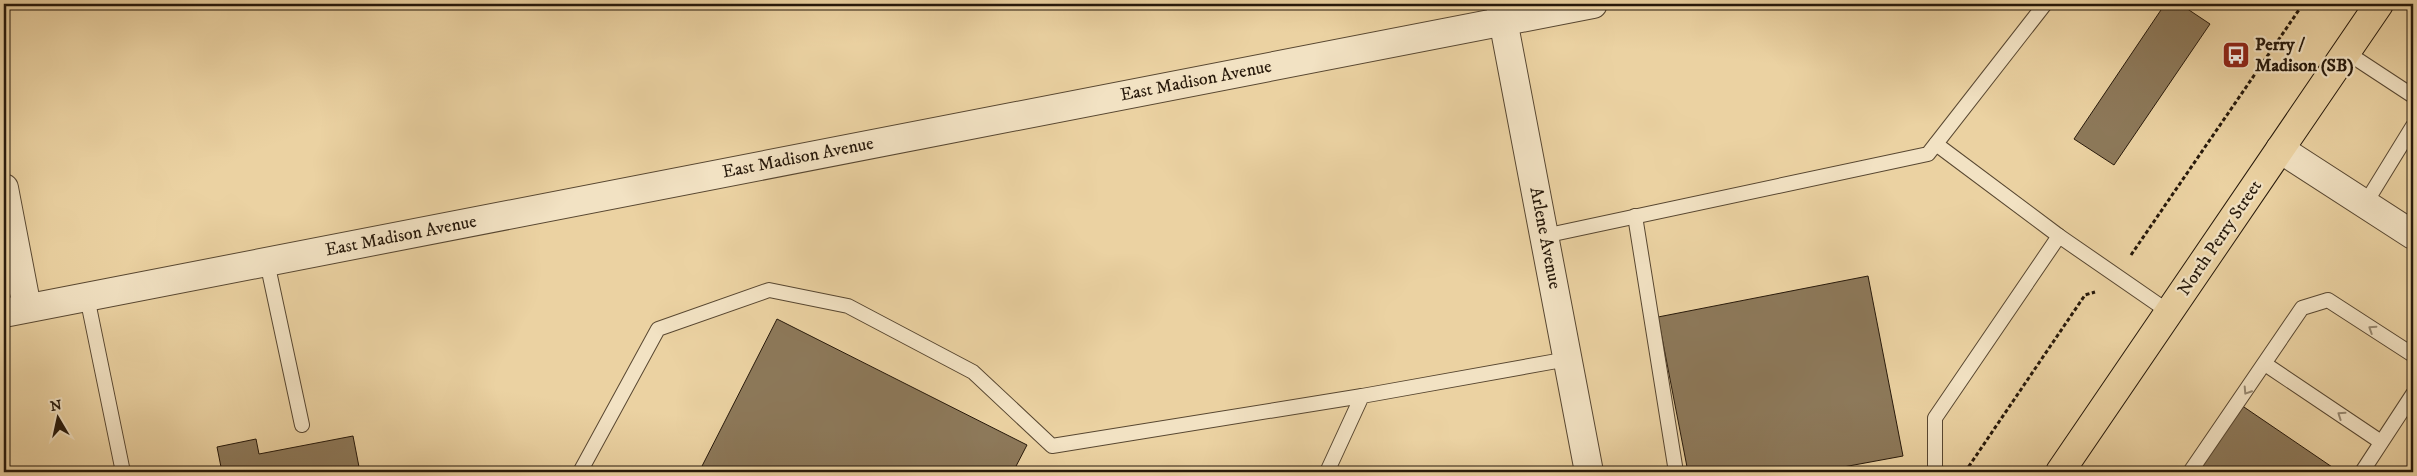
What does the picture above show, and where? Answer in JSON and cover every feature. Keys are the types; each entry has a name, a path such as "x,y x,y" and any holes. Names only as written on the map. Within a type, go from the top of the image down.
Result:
{"main road":[{"name":"North Perry Street","path":"2060,472 2379,4"}],"street":[{"name":"East Madison Avenue","path":"15,311 267,262 1502,12 1593,4"},
{"name":"Arlene Avenue","path":"1502,12 1589,472"},
{"path":"2280,149 2413,235"},
{"path":"4,188 15,311"}],"lane":[{"path":"1544,236 1928,154 2045,4"},
{"path":"2346,52 2413,96"},
{"path":"2365,204 2413,126"},
{"path":"1936,144 2059,236 2169,312"},
{"path":"1635,216 1676,472"},
{"path":"1935,472 1935,418 2059,236"},
{"path":"267,262 302,424"},
{"path":"580,472 658,329 769,290 848,306 974,372 1052,446 1362,396 1568,360"},
{"path":"86,297 123,472"},
{"path":"2190,472 2302,308 2328,300 2413,355"},
{"path":"2265,364 2381,442"},
{"path":"2362,472 2413,394"},
{"path":"1327,472 1362,396"}],"path":[{"path":"1965,472 2085,295 2108,288 2303,4"}],"building":[{"path":"2165,4 2180,4 2210,24 2114,165 2074,139"},
{"path":"1868,276 1903,456 1816,472 1706,472 1705,469 1688,472 1658,317"},
{"path":"777,319 1027,445 1013,472 699,472"},
{"path":"2241,405 2335,469 2333,472 2195,472"},
{"path":"353,436 360,472 222,472 217,447 256,439 259,454"}],"place":[{"name":"Perry / Madison (SB)","path":"2236,55"}]}
